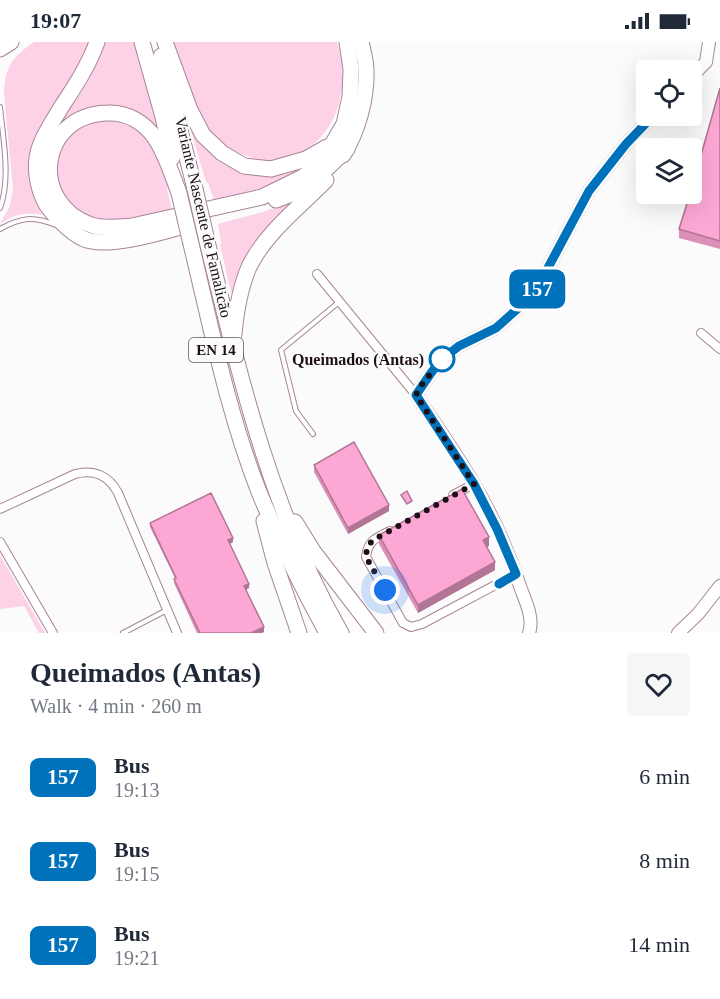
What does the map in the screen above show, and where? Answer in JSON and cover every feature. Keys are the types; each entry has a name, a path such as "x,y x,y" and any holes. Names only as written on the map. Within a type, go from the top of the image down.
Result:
{"highway":[{"path":"0,49 11,42"},
{"path":"97,42 81,76 45,134 39,148 37,163 37,179 48,207 58,220 82,238 109,242 124,240 262,206 299,191 323,172 340,145"},
{"name":"Variante Nascente de Famalicão","path":"142,42 163,117 228,395 246,455 259,492 286,554 327,633"},
{"name":"Variante Nascente de Famalicão","path":"157,42 256,431 298,550 324,605 341,633"},
{"path":"165,42 190,110 203,135 222,153 244,166 271,169 306,159 323,150 340,145"},
{"path":"233,346 236,315 250,266 265,243 330,176 340,145 350,97 351,69 347,42"},
{"path":"179,193 166,158 154,137 145,126 131,117 115,113 100,113 84,117 59,137 51,153 48,167 59,201 75,217 93,225 112,228 132,226 262,197 315,168 327,153 354,133 364,98 366,69 361,42"},
{"path":"246,455 275,563 299,633"},
{"path":"270,475 313,551 376,633"}],"street":[{"path":"702,66 706,62 709,42"},
{"path":"416,395 442,359 459,346 496,328 534,294 589,191 643,126"},
{"path":"317,274 416,395 474,484 497,529 516,574 529,612 531,631"},
{"path":"701,333 720,349"},
{"path":"0,509 75,474 93,472 102,475 118,493 177,633"},
{"path":"444,501 474,484"},
{"path":"393,529 373,540 367,547 366,557 403,623 411,627 422,624 516,574"},
{"path":"0,542 52,633"},
{"path":"684,630 720,586"}],"lane":[{"path":"0,107 5,185 0,208"},
{"path":"0,143 4,154"},
{"path":"0,229 21,219 32,218 55,225 82,238"},
{"path":"313,434 296,411 281,350 340,302"},
{"path":"123,633 167,610"}],"shaded area":[{"path":"34,42 92,42 30,163 32,190 42,215 31,213 20,215 0,224 10,206 13,189 4,94 6,77 15,58"},
{"path":"104,42 135,42 162,141 126,110 115,106 88,108 71,115 53,134"},
{"path":"172,42 337,42 343,72 339,102 334,117 317,142 290,158 276,161 262,160 236,152 219,141 204,120 191,94"},
{"path":"178,86 221,159 306,166 305,168 265,187 214,200 206,182"},
{"path":"104,119 131,127 148,142 164,174 172,210 115,221 84,214 68,200 62,191 57,171 61,149 78,129"},
{"path":"293,200 235,291 231,293 220,245 218,224 266,211"},
{"path":"0,555 45,633 39,633 24,606 0,609"}],"building":[{"path":"720,88 720,241 679,229 687,204 702,204 702,152"},
{"path":"354,442 389,505 348,528 314,465"},
{"path":"462,489 489,537 483,540 495,562 418,605 379,535"},
{"path":"407,491 412,501 407,504 401,495"},
{"path":"211,493 233,538 228,540 249,584 244,586 264,627 251,633 200,633 150,523"}],"bus line":[{"name":"157","path":"499,584 516,574 497,529 474,484 416,395 442,359 459,346 496,328 534,294 589,191 643,126"}],"place":[{"name":"Queimados (Antas)","path":"442,359"}],"route":[{"path":"385,590 366,557 367,547 373,540 474,484 416,395 442,359"}]}
